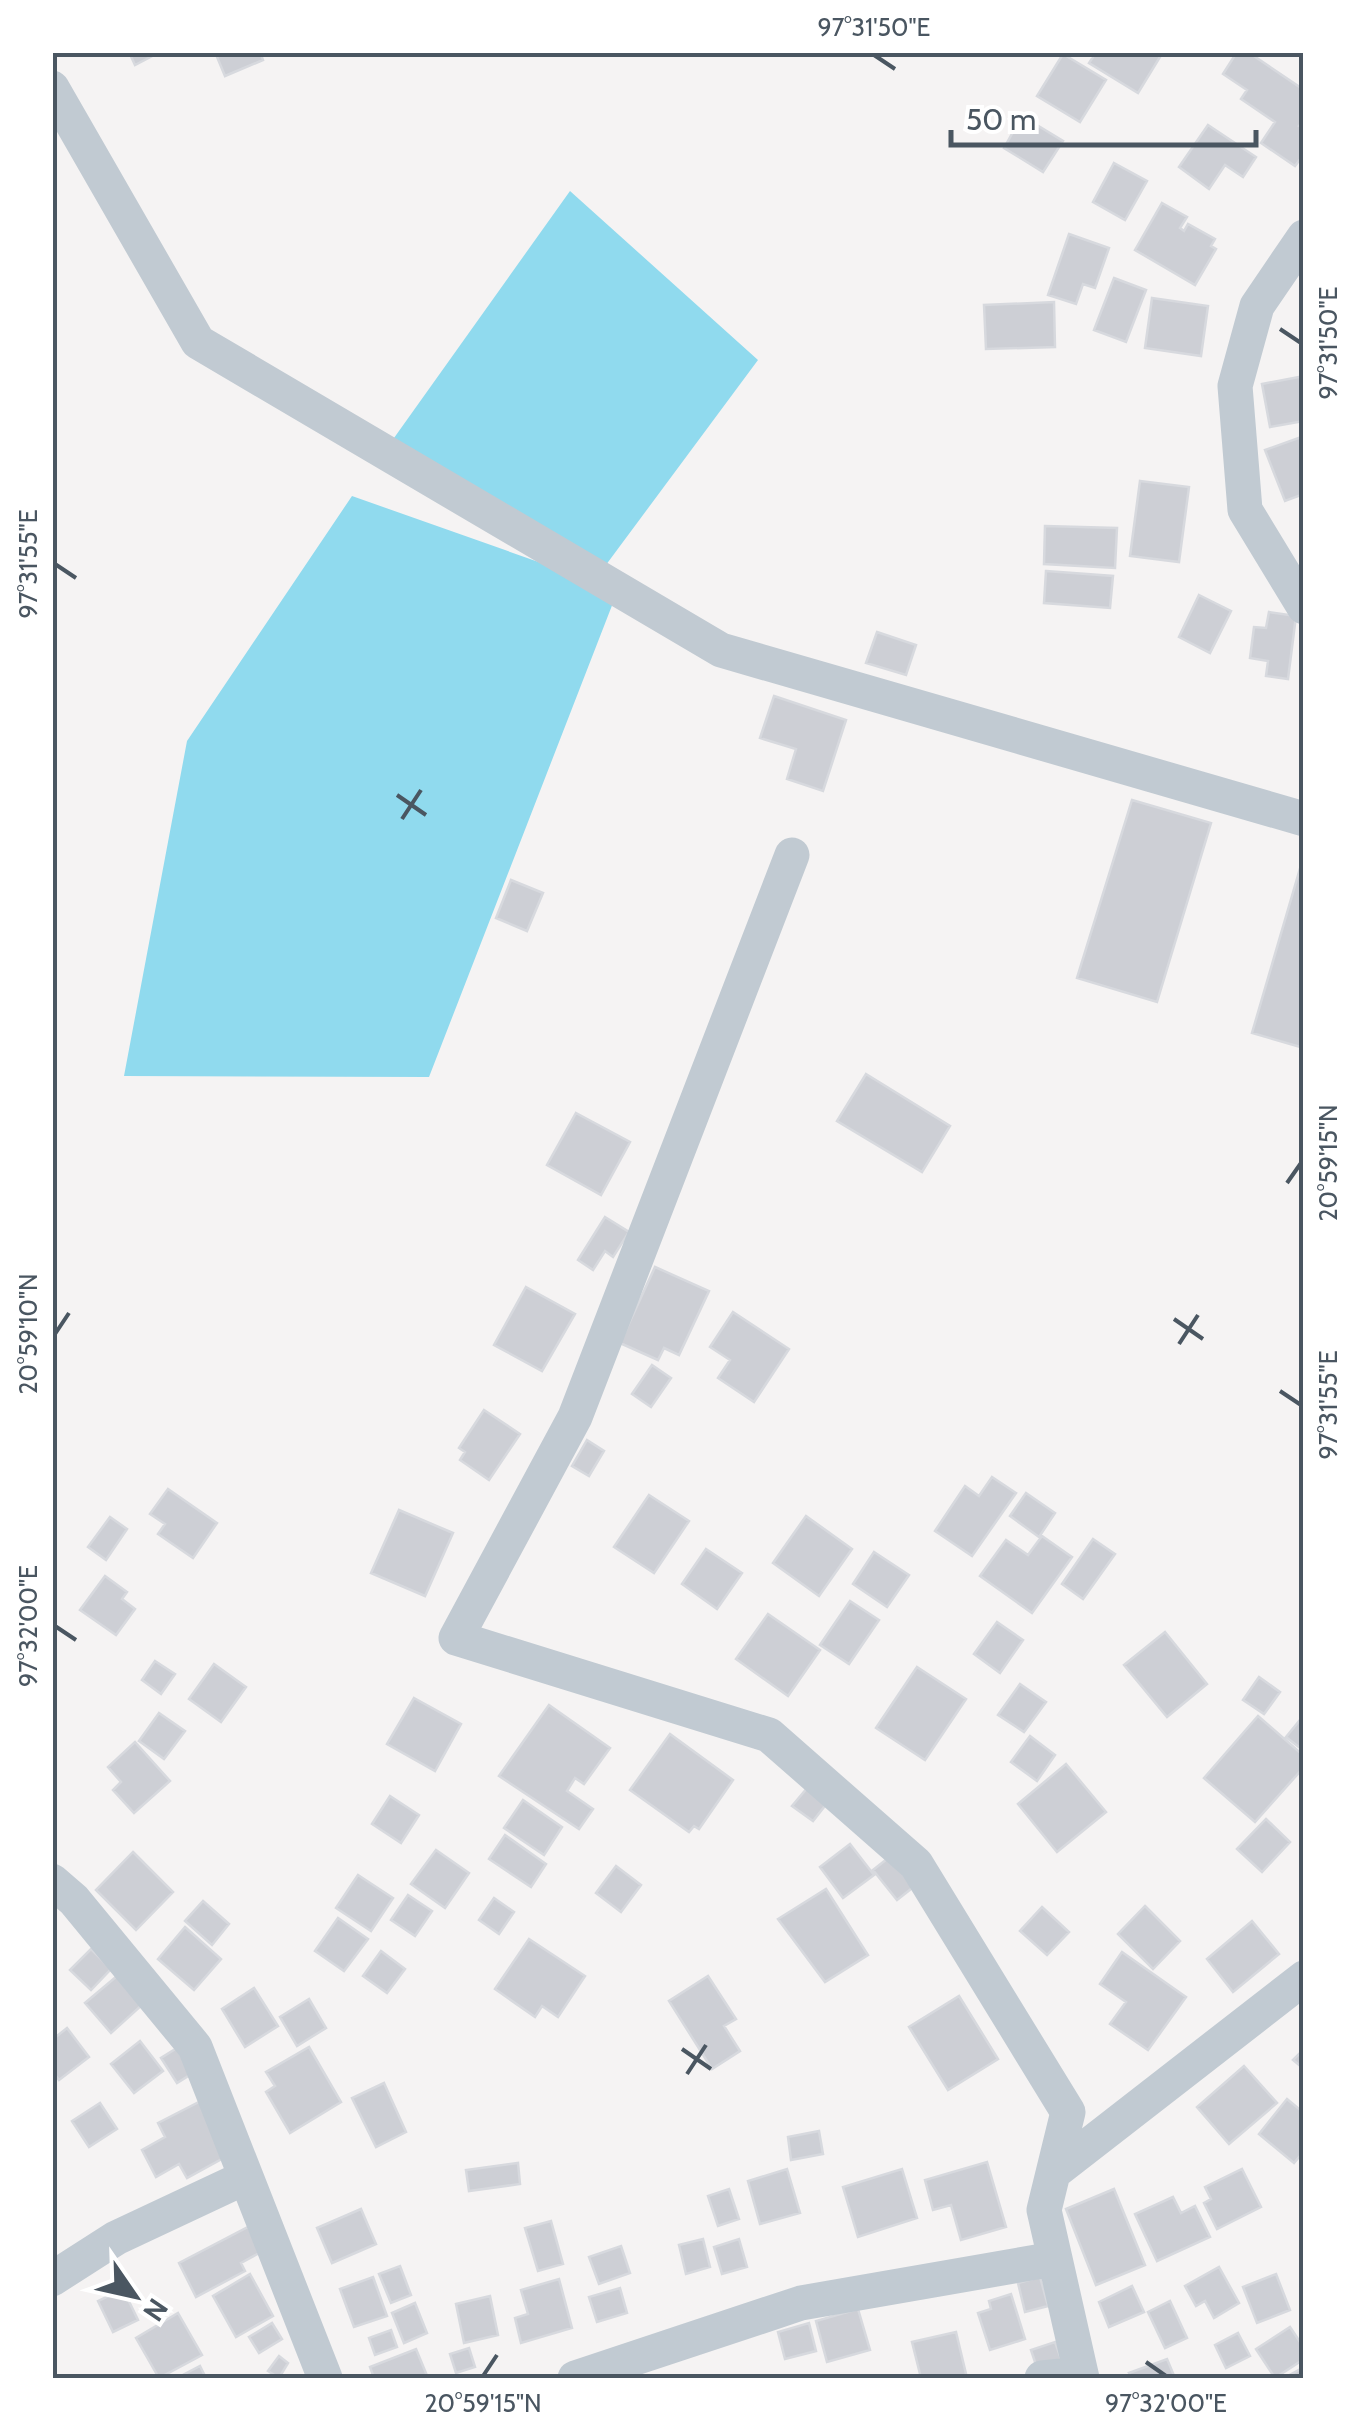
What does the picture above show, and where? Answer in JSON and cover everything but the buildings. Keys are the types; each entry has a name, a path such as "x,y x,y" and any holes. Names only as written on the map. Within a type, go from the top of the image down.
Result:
{"street":[{"path":"52,88 198,342 669,620 721,650 1304,819"},
{"path":"1304,237 1257,306 1235,386 1246,510 1304,606"},
{"path":"792,855 575,1417 456,1638 769,1735 916,1864 1068,2112 1044,2210 1081,2376 1042,2378"},
{"path":"52,1881 74,1900 195,2047 325,2378"},
{"path":"1053,2173 1304,1978"},
{"path":"52,2279 116,2238 246,2177"},
{"path":"574,2378 801,2303 1054,2260"}],"water":[{"path":"570,191 758,360 597,577 384,452"},
{"path":"352,496 618,590 429,1077 124,1076 187,741"}]}
